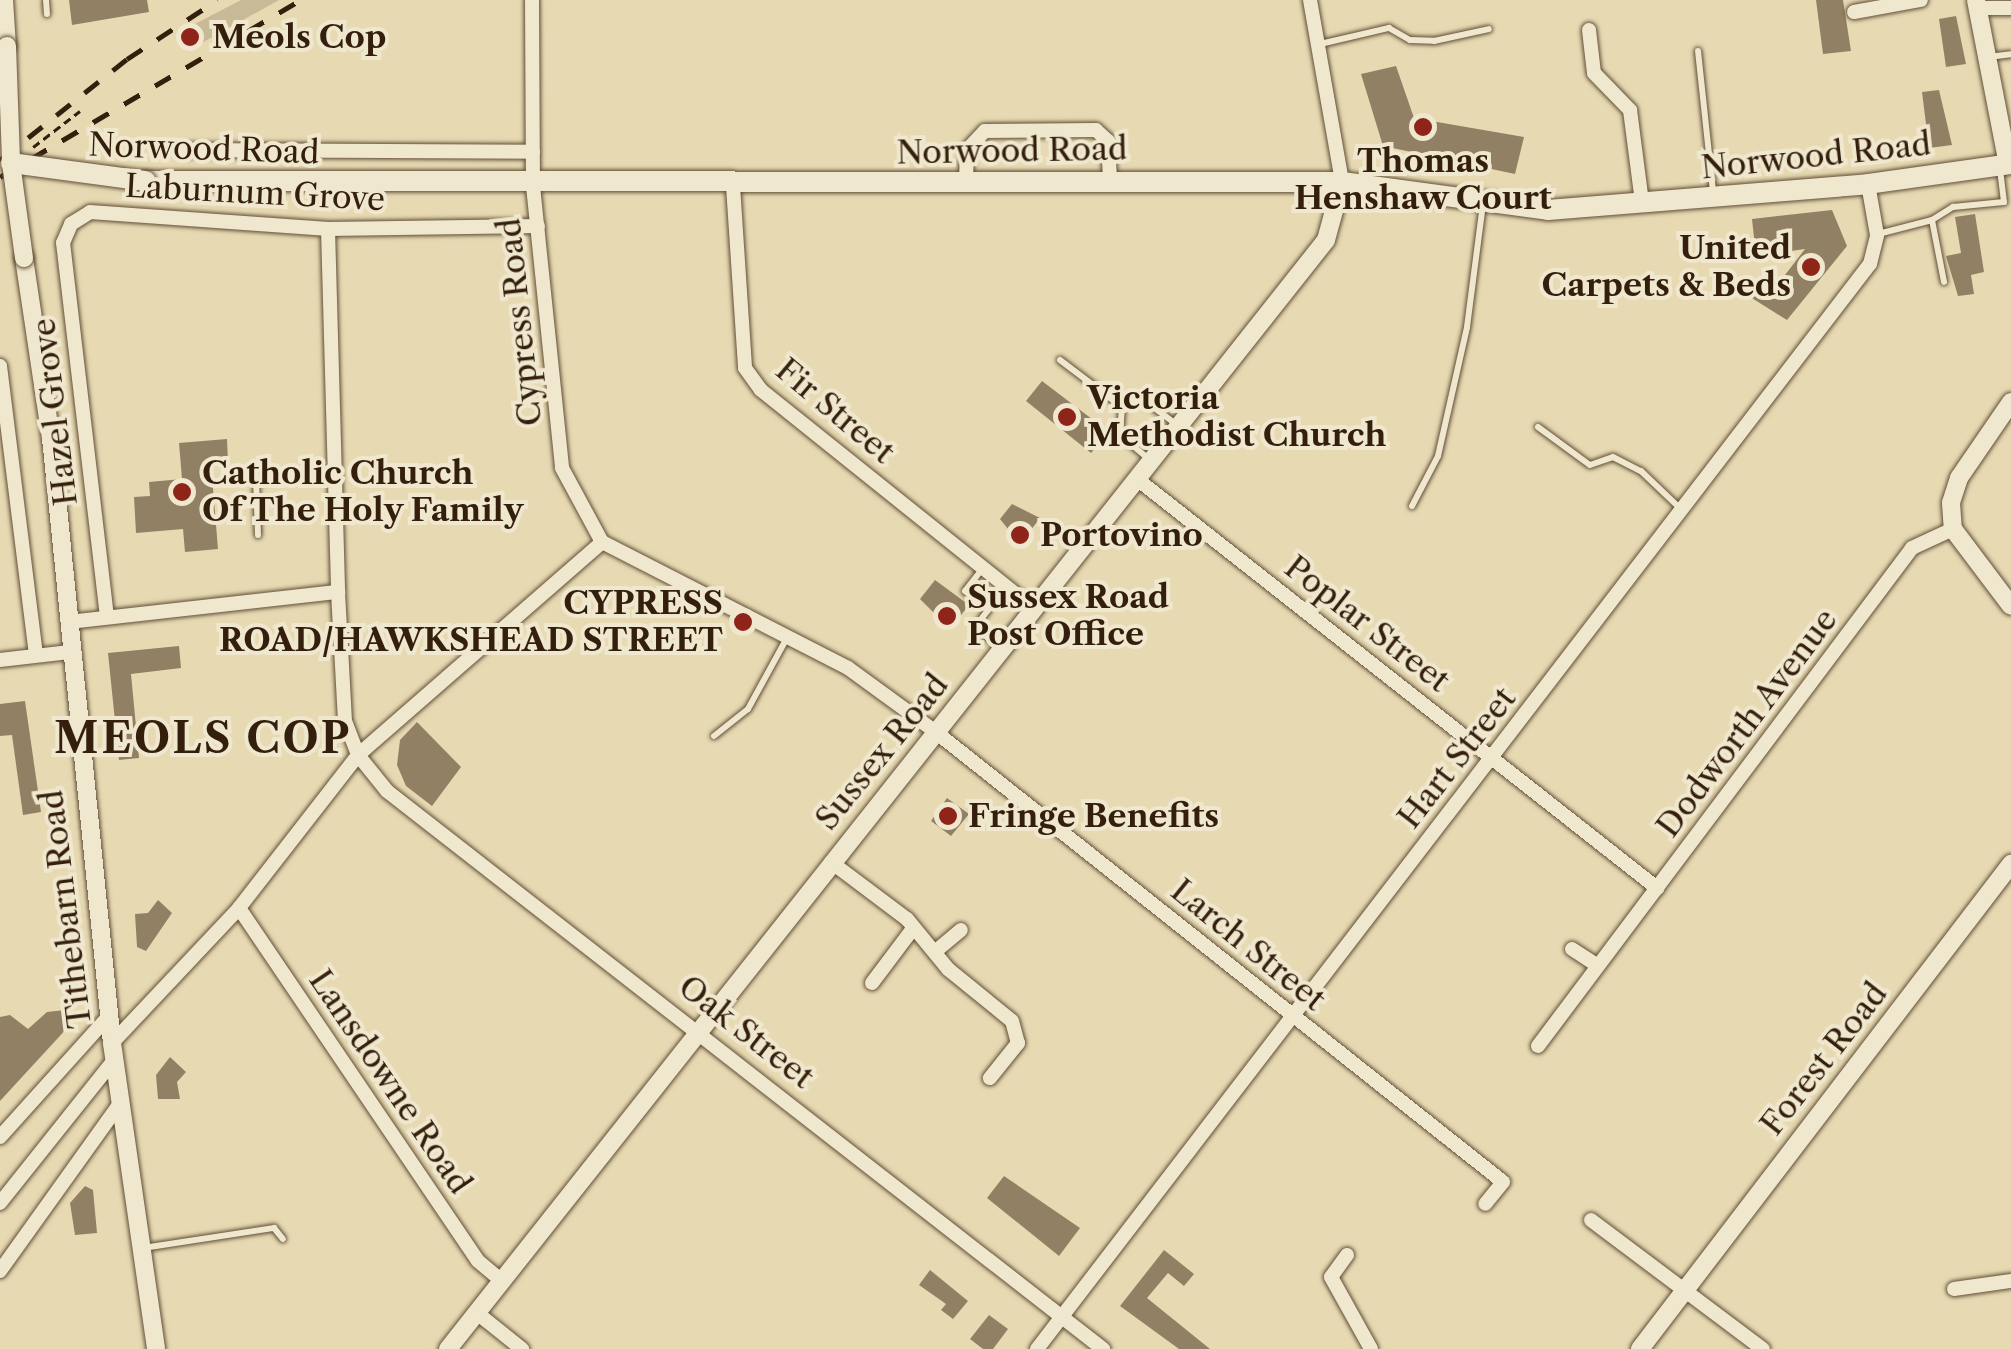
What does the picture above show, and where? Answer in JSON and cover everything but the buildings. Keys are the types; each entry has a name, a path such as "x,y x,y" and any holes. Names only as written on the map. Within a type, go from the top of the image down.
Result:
{"main road":[{"name":"Norwood Road","path":"6,163 146,181 533,186 1110,179 1342,182 1548,210 1868,184 2006,165"}],"street":[{"name":"Tithebarn Road","path":"4,0 6,163 24,258 69,622 113,1052 156,1349"},
{"name":"Cypress Road","path":"532,0 533,186 562,468 602,542"},
{"path":"1310,0 1342,182"},
{"path":"1854,12 1921,0"},
{"path":"2006,165 1977,4 2011,8"},
{"path":"1588,30 1594,73 1630,110 1642,203"},
{"path":"966,180 967,150 985,131 1096,130 1108,141 1110,179"},
{"path":"185,150 533,152"},
{"name":"Sussex Road","path":"448,1349 1326,240 1342,182"},
{"path":"1868,184 1877,235"},
{"path":"0,185 16,202"},
{"name":"Fir Street","path":"734,186 745,368 761,390 1034,609"},
{"name":"Laburnum Grove","path":"90,212 328,228 538,226"},
{"name":"Hazel Grove","path":"90,212 70,224 63,243 107,617"},
{"path":"328,228 338,476 338,592 346,721 358,755"},
{"name":"Hart Street","path":"1037,1349 1870,264 1877,235"},
{"path":"0,366 36,655"},
{"path":"2011,402 1959,478 1951,502 1953,529 2011,606"},
{"name":"Poplar Street","path":"1136,479 1658,888"},
{"name":"Dodworth Avenue","path":"1538,1046 1912,548 1953,529"},
{"path":"0,1203 113,1052 239,908 358,755 602,542 848,668 937,733"},
{"path":"69,622 338,592"},
{"path":"0,660 70,652"},
{"name":"Larch Street","path":"937,733 1502,1182 1484,1204"},
{"name":"Oak Street","path":"358,755 388,791 701,1031 1103,1349"},
{"path":"831,862 937,950 948,970 1012,1021 1018,1043 990,1078"},
{"name":"Forest Road","path":"1640,1349 2011,864"},
{"name":"Lansdowne Road","path":"239,908 478,1261 502,1281"},
{"path":"872,982 912,930"},
{"path":"937,950 960,930"},
{"path":"1572,949 1597,965"},
{"path":"0,1136 109,1016"},
{"path":"0,1271 122,1102"},
{"path":"1590,1220 1762,1349"},
{"path":"1347,1254 1331,1277 1371,1349"},
{"path":"1954,1289 2011,1281"},
{"path":"477,1313 522,1349"}],"lane":[{"path":"46,0 47,14"},
{"path":"1319,45 1389,28 1410,40 1434,41 1489,29"},
{"path":"1698,50 1714,197"},
{"path":"1987,58 2011,54"},
{"path":"1877,235 1932,220 1952,207 2004,202 2006,165"},
{"path":"1412,506 1438,456 1467,327 1483,202"},
{"path":"1932,220 1944,282"},
{"path":"1060,360 1122,407"},
{"path":"1122,407 1144,400 1179,426"},
{"path":"1122,407 1120,435 1150,460"},
{"path":"1538,427 1590,465 1613,457 1640,472 1682,511"},
{"path":"258,536 256,478 338,476"},
{"path":"982,568 965,591 988,610 976,627 1002,649"},
{"path":"714,736 748,708 788,636"},
{"path":"142,1248 274,1228 283,1239"}],"path":[{"path":"38,144 80,112"}],"shaded area":[{"path":"241,0 279,0 200,44 191,26"}],"railway":[{"path":"0,160 127,59 217,0"},
{"path":"0,177 301,0"}],"place":[{"name":"Meols Cop","path":"190,37"},
{"name":"Thomas Henshaw Court","path":"1423,127"},
{"name":"United Carpets & Beds","path":"1811,267"},
{"name":"Victoria Methodist Church","path":"1067,417"},
{"name":"Catholic Church Of The Holy Family","path":"182,492"},
{"name":"Portovino","path":"1020,535"},
{"name":"Sussex Road Post Office","path":"947,616"},
{"name":"CYPRESS ROAD/HAWKSHEAD STREET","path":"743,622"},
{"name":"Fringe Benefits","path":"948,816"}],"district":[{"name":"MEOLS COP","path":"203,738"}]}
